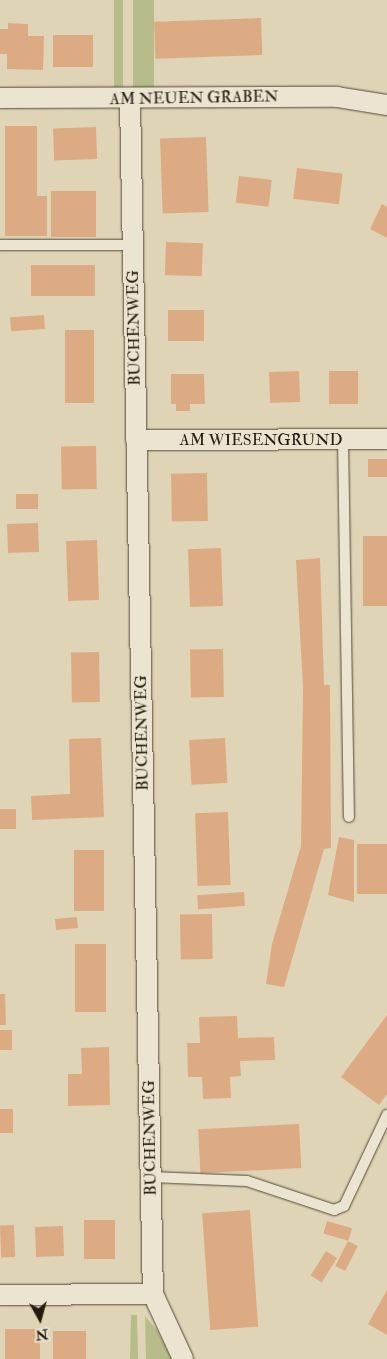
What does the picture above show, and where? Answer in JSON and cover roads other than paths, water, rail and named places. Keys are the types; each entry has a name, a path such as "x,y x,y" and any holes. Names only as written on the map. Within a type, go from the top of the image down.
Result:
{"street":[{"name":"AM NEUEN GRABEN","path":"0,98 130,100 337,97 383,104"},
{"name":"BUCHENWEG","path":"130,100 153,1294 184,1359"},
{"name":"AM WIESENGRUND","path":"136,440 387,439"},
{"path":"0,1295 153,1294"}],"lane":[{"path":"0,245 132,245"},
{"path":"343,440 348,817"},
{"path":"150,1177 246,1181 334,1210 344,1206 387,1115"}]}
